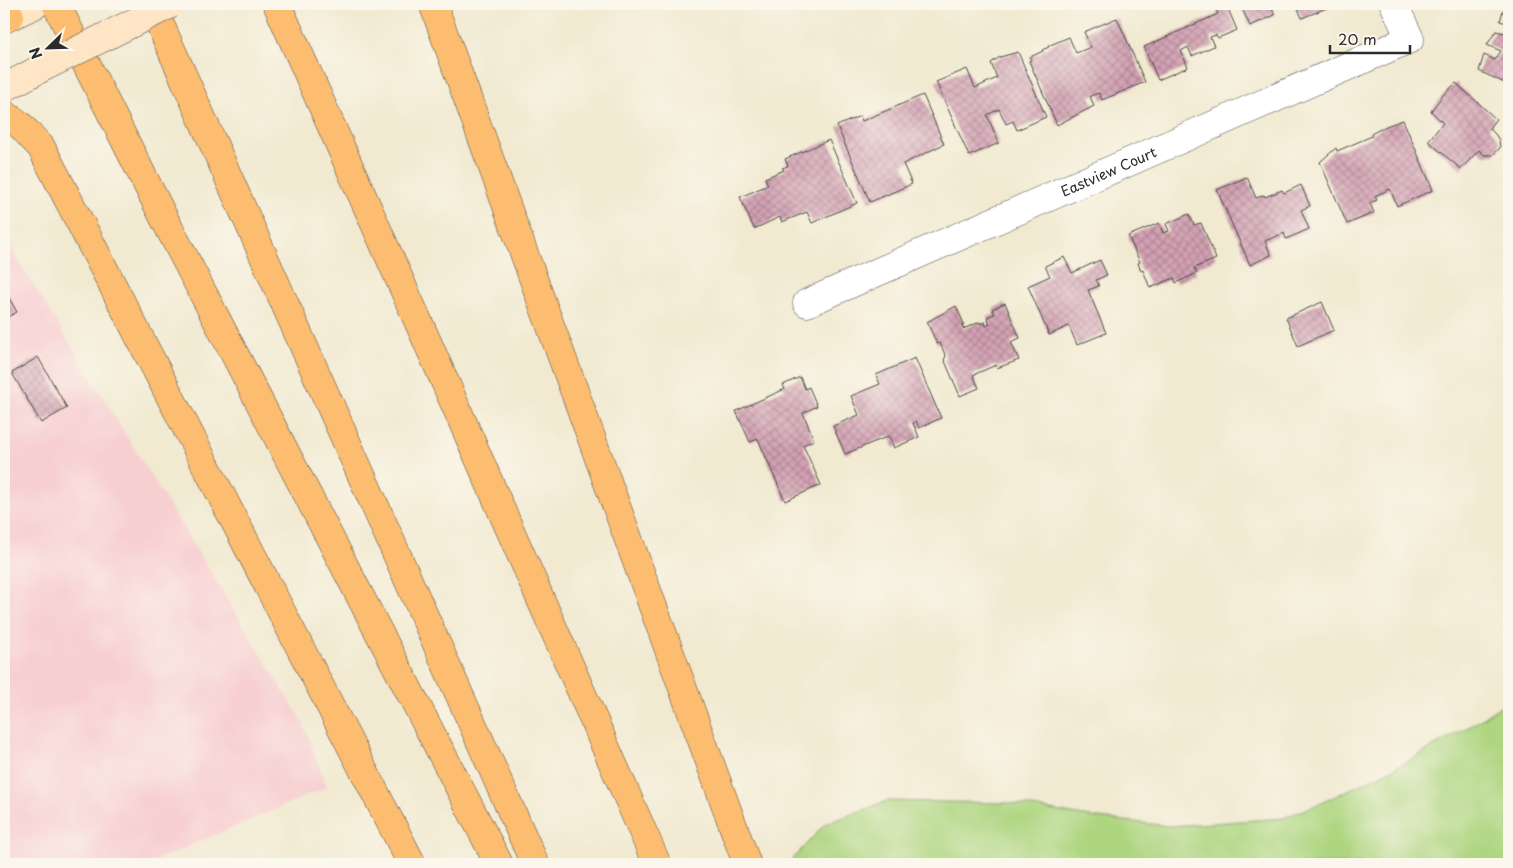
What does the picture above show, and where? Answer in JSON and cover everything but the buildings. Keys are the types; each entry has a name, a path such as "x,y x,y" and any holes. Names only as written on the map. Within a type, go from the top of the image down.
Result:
{"highway":[{"path":"56,4 170,231 499,864"},
{"path":"151,4 535,864"},
{"path":"277,4 657,864"},
{"path":"433,4 747,864"},
{"path":"4,114 19,124 41,147 412,864"}],"main road":[{"path":"6,18 36,4"},
{"path":"4,88 171,4"}],"street":[{"name":"Eastview Court","path":"807,303 1410,39 1394,4"}],"shaded area":[{"path":"4,237 302,721 327,787 148,864 4,864"}],"green space":[{"path":"1509,700 1509,864 788,864 825,824 887,801 1009,803 1090,817 1169,826 1283,818 1323,802 1401,765 1477,722"}]}
